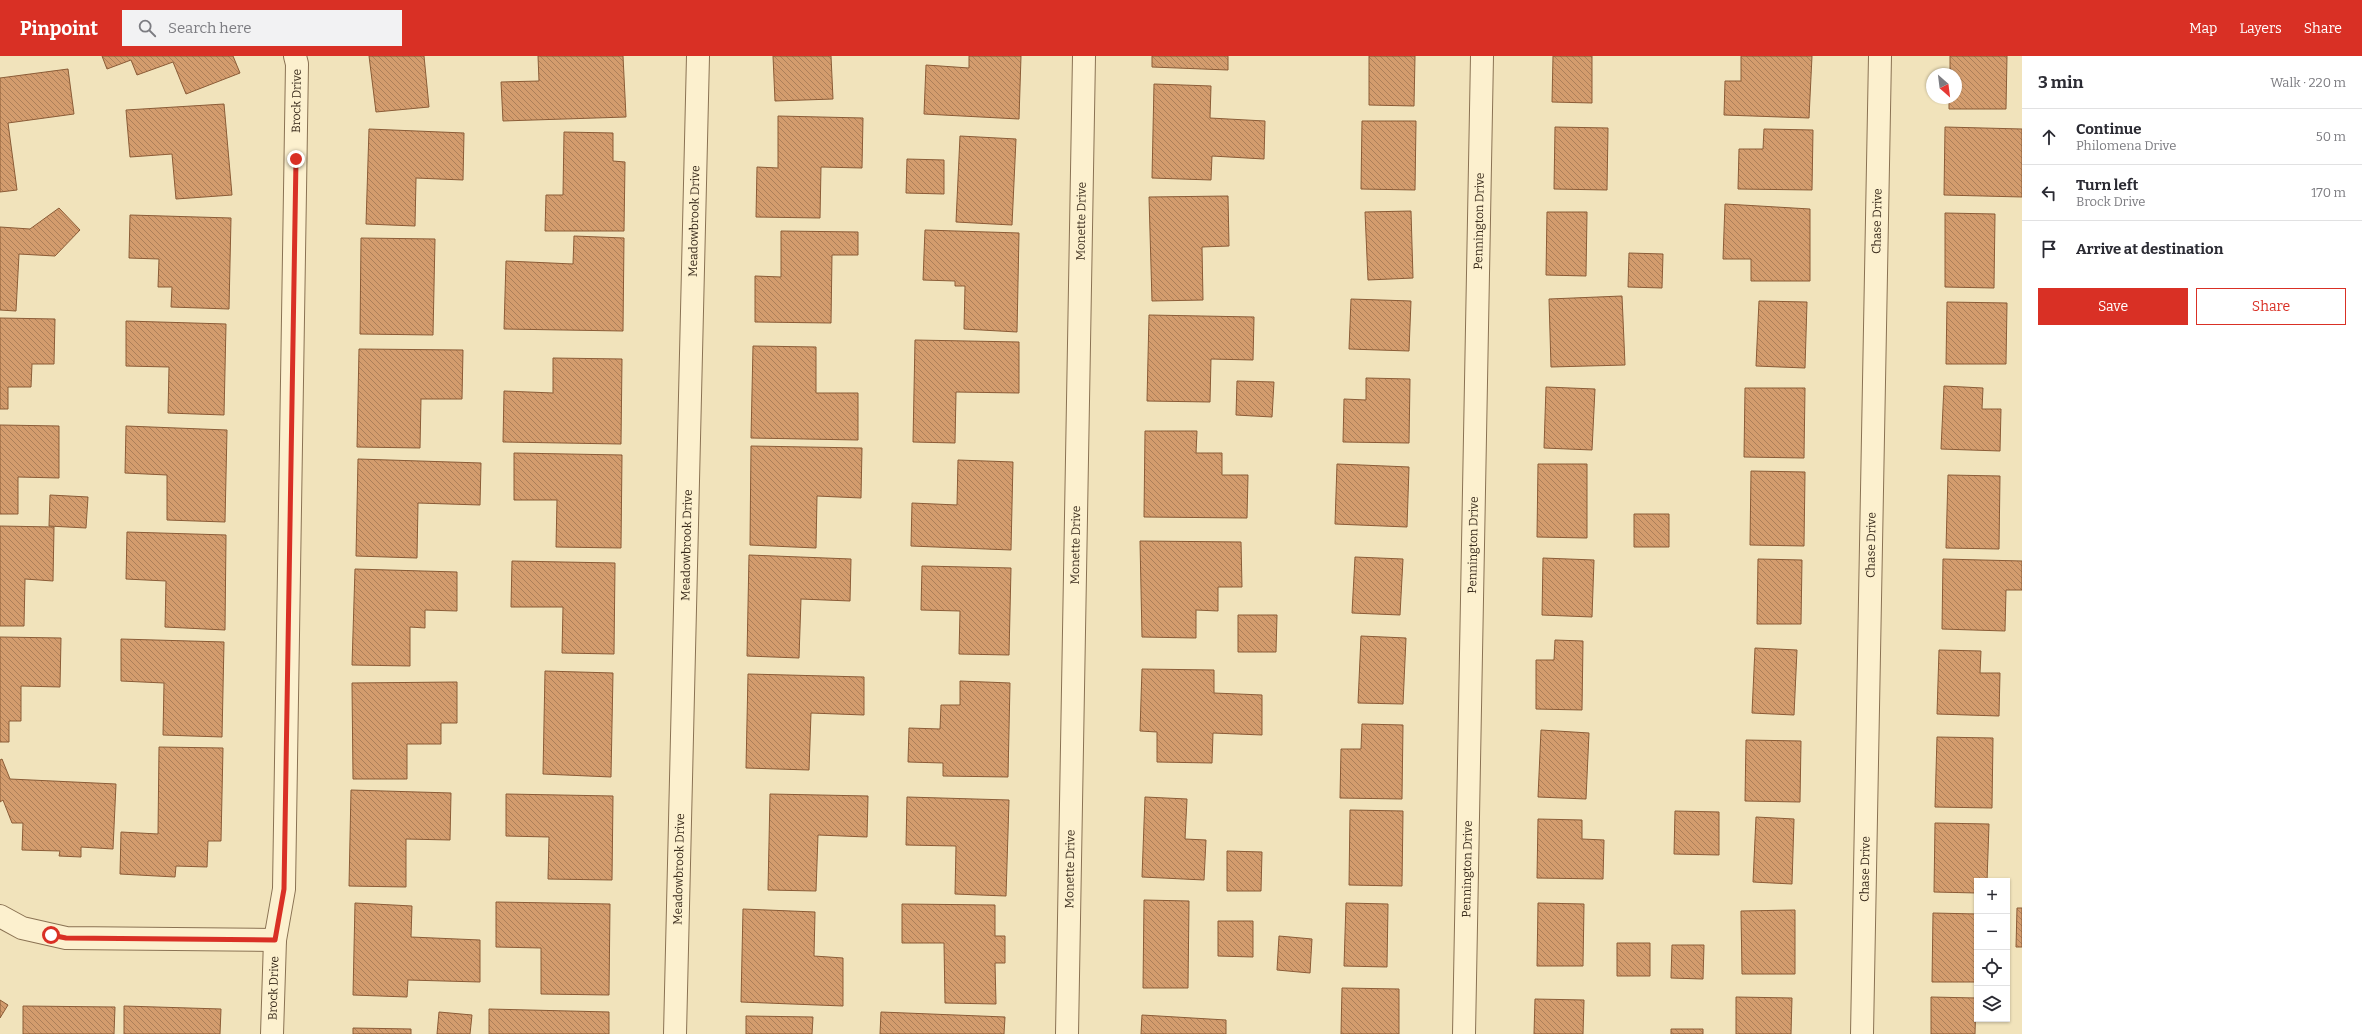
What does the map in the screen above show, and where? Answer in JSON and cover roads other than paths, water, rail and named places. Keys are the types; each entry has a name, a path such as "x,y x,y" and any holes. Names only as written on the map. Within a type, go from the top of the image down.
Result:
{"street":[{"name":"Brock Drive","path":"272,1034 275,940 284,889 297,88 295,56"},
{"name":"Meadowbrook Drive","path":"675,1034 698,56"},
{"name":"Monette Drive","path":"1067,1034 1084,56"},
{"name":"Pennington Drive","path":"1464,1034 1482,56"},
{"name":"Chase Drive","path":"1862,1034 1880,56"},
{"path":"0,916 22,928 66,938 275,940"}]}
